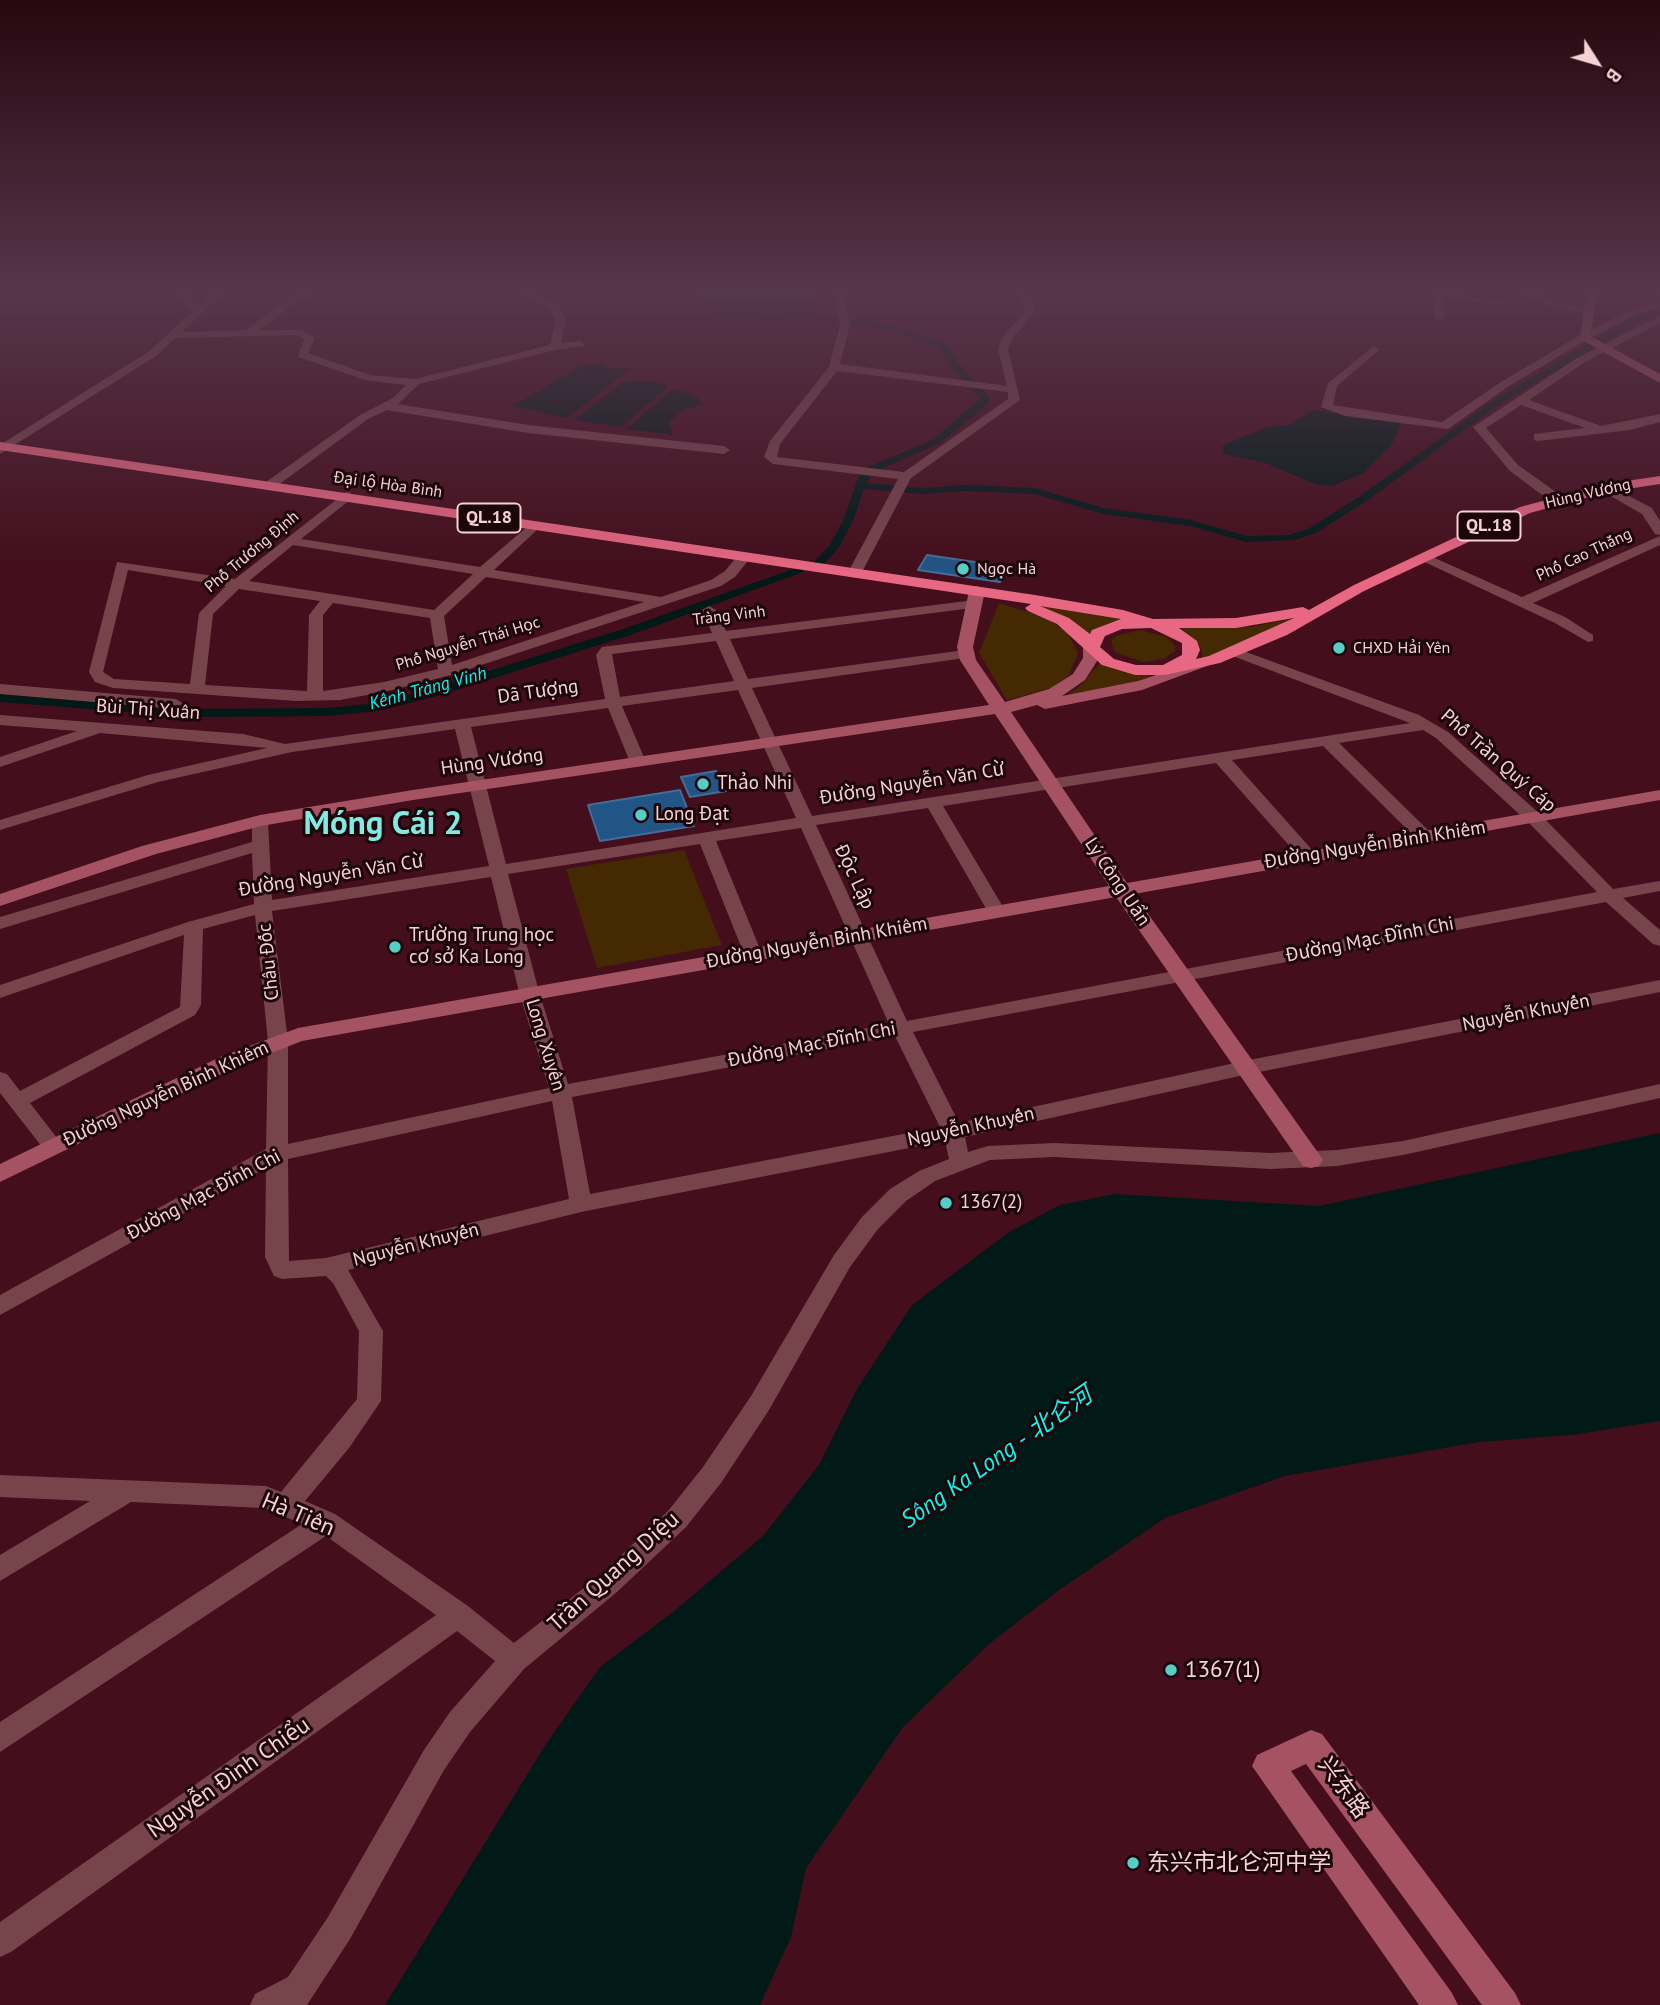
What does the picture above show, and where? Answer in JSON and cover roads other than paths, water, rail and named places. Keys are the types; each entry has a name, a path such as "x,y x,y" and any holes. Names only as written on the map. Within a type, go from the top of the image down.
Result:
{"highway":[{"name":"Đại lộ Hòa Bình","path":"2,448 346,496 854,573 976,598"},
{"name":"Hùng Vương","path":"1328,603 1514,515 1606,488 1660,480"},
{"path":"976,598 1160,625 1269,620 1328,603"},
{"path":"976,598 1053,616 1072,627 1108,662 1120,667 1173,668 1214,660 1235,652 1293,626 1328,603"},
{"path":"1091,648 1097,633 1129,619 1206,624"},
{"path":"1160,625 1180,634 1192,650 1189,657 1173,668"}],"street":[{"path":"2,448 101,387"},
{"path":"270,485 363,417 397,400 410,387"},
{"path":"819,387 774,444 770,457 773,460 906,476"},
{"path":"980,387 1014,390"},
{"path":"854,573 906,476 1006,408 1014,400 1013,387"},
{"path":"1332,387 1327,407 1345,414 1444,426 1501,387"},
{"path":"1537,387 1479,427 1514,468 1558,500"},
{"path":"1519,400 1601,430"},
{"path":"387,406 528,429 724,450"},
{"path":"1538,438 1601,430 1660,418"},
{"path":"1606,488 1647,512 1660,531"},
{"name":"Phố Trương Định","path":"197,689 206,613 238,583 346,496"},
{"path":"437,615 534,525"},
{"name":"Phố Cao Thắng","path":"1523,602 1660,540"},
{"path":"291,541 663,600"},
{"name":"Phố Nguyễn Thái Học","path":"238,583 122,565 96,672 100,679 197,689 315,695 340,695 384,687 446,672 716,583 730,575 744,557"},
{"path":"1423,558 1523,602 1560,620 1588,638"},
{"path":"238,583 437,615"},
{"path":"315,695 316,615 330,598"},
{"path":"965,654 976,598"},
{"name":"Tràng Vinh","path":"638,762 612,702 603,655 607,650 976,598"},
{"name":"Độc Lập","path":"709,610 901,1028 953,1132 960,1161"},
{"path":"437,615 446,672"},
{"path":"1001,709 1039,700 1068,686 1086,668 1091,648"},
{"name":"Phố Trần Quý Cáp","path":"1235,652 1426,725 1535,819 1610,896 1660,940"},
{"name":"Dã Tượng","path":"0,825 154,778 292,747 965,654"},
{"name":"Lý Công Uẩn","path":"965,654 1179,975 1311,1160"},
{"path":"1001,709 1071,700 1142,685 1214,660"},
{"path":"1142,685 1173,668"},
{"path":"0,689 176,704"},
{"name":"Hùng Vương","path":"0,900 149,850 260,821 480,785 1001,709"},
{"name":"Bùi Thị Xuân","path":"0,720 243,739 292,747"},
{"name":"Long Xuyên","path":"462,724 480,785 529,992 561,1093 580,1204"},
{"name":"Đường Nguyễn Văn Cừ","path":"0,992 194,926 263,907 933,803 1048,782 1328,742 1426,725"},
{"path":"0,762 101,728"},
{"path":"1328,742 1425,837"},
{"path":"1221,758 1308,856"},
{"name":"Đường Nguyễn Bỉnh Khiêm","path":"0,1174 228,1062 278,1041 326,1028 1308,856 1535,819 1660,795"},
{"path":"933,803 997,912"},
{"name":"Châu Đốc","path":"260,821 263,907 278,1041 276,1257 282,1270"},
{"path":"706,838 753,954"},
{"path":"0,923 177,868 262,845"},
{"name":"Đường Mạc Đĩnh Chi","path":"0,1306 275,1154 561,1093 1660,886"},
{"path":"17,1101 188,1011 194,926"},
{"name":"Nguyễn Khuyến","path":"282,1270 330,1266 580,1204 953,1132 1244,1068 1660,986"},
{"path":"0,1079 53,1147"},
{"name":"Trần Quang Diệu","path":"293,1997 338,1928 434,1760 460,1722 514,1660 608,1584 677,1519 712,1475 760,1403 817,1303 870,1223 898,1195 927,1176 960,1161 988,1153 1054,1150 1270,1161 1311,1160 1403,1148 1660,1091"},
{"path":"286,1505 340,1441 369,1401 372,1331 341,1277 330,1266"},
{"name":"Hà Tiên","path":"0,1486 266,1497 326,1522 458,1615 514,1660"},
{"path":"0,1569 129,1491"},
{"path":"0,1738 326,1522"},
{"name":"Nguyễn Đình Chiểu","path":"0,1941 458,1615"},
{"name":"兴东路","path":"1440,2005 1268,1766 1311,1745 1503,2005"},
{"path":"266,2005 293,1997"}],"water":[{"path":"546,387 607,387 567,418 512,406"},
{"path":"617,387 668,387 621,427 574,420"},
{"path":"672,389 694,394 703,404 685,409 669,422 673,435 627,429"},
{"path":"1314,410 1402,423 1392,444 1362,474 1332,486 1318,485 1265,463 1223,454 1223,445 1268,427 1289,425"},
{"name":"Sông Ka Long - 北仑河","path":"1660,1133 1660,1421 1572,1435 1479,1442 1285,1476 1165,1518 1059,1590 989,1644 903,1727 806,1868 791,1937 760,2005 385,2005 546,1744 600,1667 673,1612 763,1536 819,1465 857,1389 912,1305 1009,1232 1060,1205 1115,1194 1319,1206"}],"waterway":[{"name":"Kênh Tràng Vinh","path":"860,486 863,477 870,470 937,441 984,403 985,399 974,387"},
{"path":"860,486 923,491 965,488 1035,491 1103,511 1191,523 1246,539 1290,538 1312,531 1364,498 1497,402 1523,387"},
{"name":"Kênh Tràng Vinh","path":"819,563 834,547 848,521 860,486"},
{"name":"Kênh Tràng Vinh","path":"0,698 190,713 327,712 378,707 429,694 627,632 799,570"}],"place":[{"name":"Ngọc Hà","path":"963,569"},
{"name":"CHXD Hải Yên","path":"1339,648"},
{"name":"Thảo Nhi","path":"703,784"},
{"name":"Long Đạt","path":"641,815"},
{"name":"Trường Trung học cơ sở Ka Long","path":"395,947"},
{"name":"1367(2)","path":"946,1203"},
{"name":"1367(1)","path":"1171,1670"},
{"name":"东兴市北仑河中学","path":"1133,1863"}],"district":[{"name":"Móng Cái 2","path":"383,825"}]}
